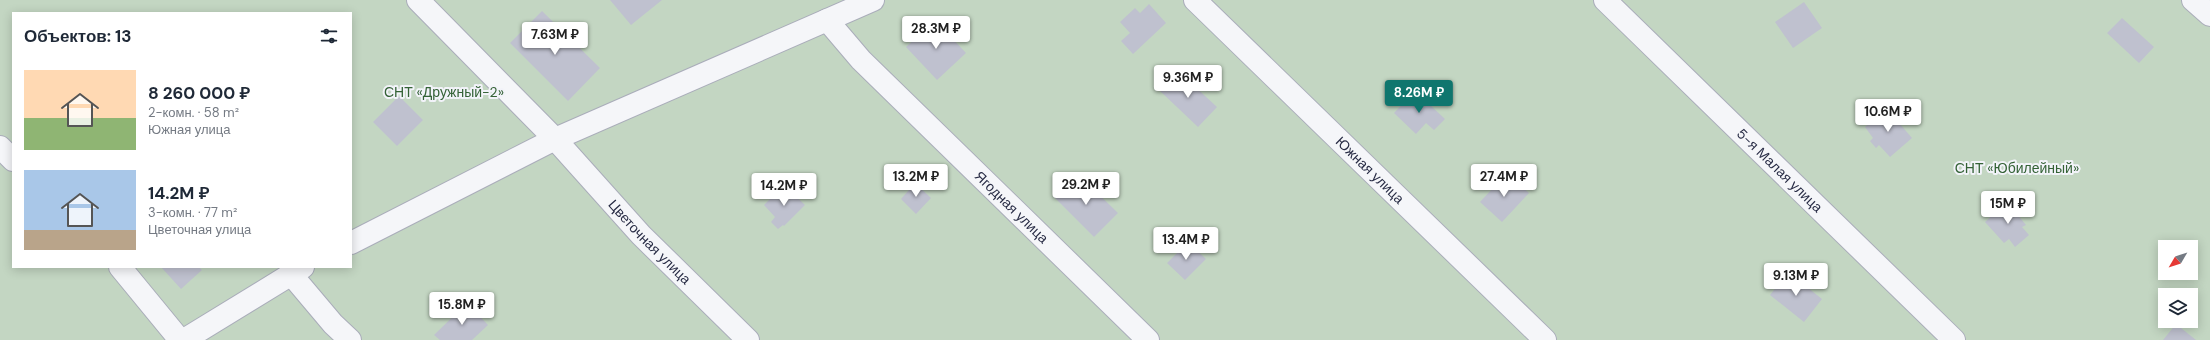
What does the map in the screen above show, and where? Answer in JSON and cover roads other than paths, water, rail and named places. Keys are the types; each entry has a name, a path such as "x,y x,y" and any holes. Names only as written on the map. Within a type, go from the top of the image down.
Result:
{"street":[{"name":"Цветочная улица","path":"418,0 555,140 641,235 748,340"},
{"path":"352,242 555,140 873,0"},
{"name":"Южная улица","path":"1194,0 1545,340"},
{"name":"5-я Малая улица","path":"1605,0 1954,340"},
{"path":"2193,0 2210,15"},
{"name":"Ягодная улица","path":"827,20 861,60 1148,340"},
{"path":"0,147 12,159"},
{"path":"121,268 180,340"},
{"path":"184,340 297,270 333,324 350,340"}],"park label":[{"name":"СНТ «Дружный-2»","path":"444,92"},
{"name":"СНТ «Юбилейный»","path":"2017,168"}]}
